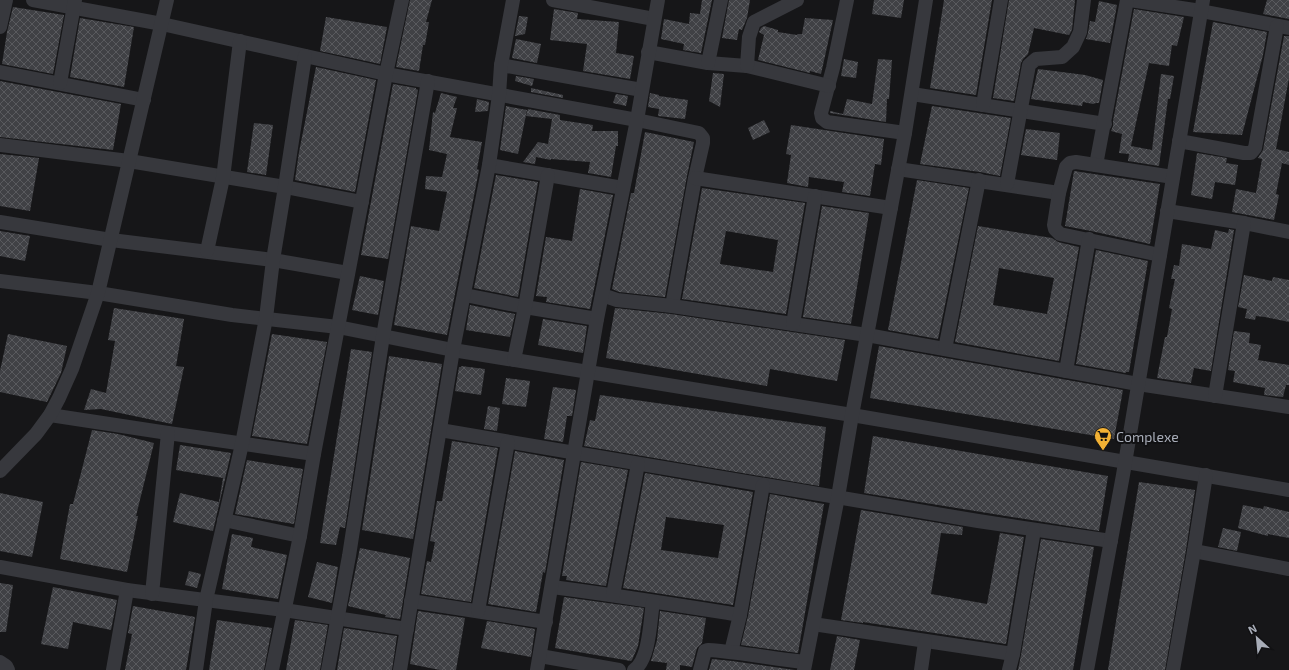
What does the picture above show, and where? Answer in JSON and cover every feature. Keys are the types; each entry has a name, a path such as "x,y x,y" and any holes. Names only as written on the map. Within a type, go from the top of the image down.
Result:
{"street":[{"path":"0,27 6,0"},
{"path":"34,0 74,4 386,74 637,120 699,133 703,138 704,143 695,178 672,306"},
{"path":"0,471 36,434 50,415 72,369 98,293 167,0"},
{"path":"272,670 300,536 348,273 386,74 402,0"},
{"path":"400,670 454,350 489,165 499,95 501,65 513,0"},
{"path":"553,0 589,3 654,19"},
{"path":"612,669 539,663 597,319 637,120 658,0"},
{"path":"708,63 721,0"},
{"path":"747,66 749,37 754,22 797,0"},
{"path":"847,0 829,86 821,114 822,118 827,122 905,133"},
{"path":"700,670 705,651 708,650 775,659 805,666 838,497 905,133 926,0"},
{"path":"983,105 1001,0"},
{"path":"1007,184 1029,65 1036,59 1062,57 1073,47 1080,32 1084,0"},
{"path":"1096,165 1105,124 1127,0"},
{"path":"1130,0 1202,6 1283,27 1256,148 1251,153 1244,153 1179,141"},
{"path":"60,83 74,4"},
{"path":"1087,670 1111,541 1202,6"},
{"path":"207,251 223,178 240,41"},
{"path":"648,52 708,63 747,66 829,86"},
{"path":"196,670 206,600 242,444 266,318 273,260 305,56"},
{"path":"501,65 642,90"},
{"path":"0,72 144,100"},
{"path":"328,670 350,549 383,336 428,81"},
{"path":"912,94 1105,124"},
{"path":"0,145 129,161 223,178 285,187 362,202"},
{"path":"1160,256 1089,239 1060,234 1055,230 1054,225 1059,192 1066,167 1070,163 1076,162 1173,177"},
{"path":"489,165 623,188"},
{"path":"898,169 1059,192"},
{"path":"514,360 525,307 548,175"},
{"path":"695,178 891,208"},
{"path":"945,349 979,180"},
{"path":"793,324 815,196"},
{"path":"1167,210 1289,232"},
{"path":"0,222 111,240 273,260 348,273"},
{"path":"1215,396 1244,223"},
{"path":"1066,371 1089,239"},
{"path":"0,280 98,293 232,315 338,327 454,350 852,415 1289,490"},
{"path":"465,295 597,319"},
{"path":"602,295 617,300 672,306 867,335 1138,384 1289,407"},
{"path":"50,415 314,454"},
{"path":"440,430 1034,530 1111,541"},
{"path":"152,594 168,433"},
{"path":"478,611 508,442"},
{"path":"613,595 638,464"},
{"path":"1176,669 1206,475"},
{"path":"731,652 740,614 763,485"},
{"path":"224,520 300,536"},
{"path":"1009,670 1034,530"},
{"path":"1194,551 1289,569"},
{"path":"0,567 152,594 284,610 407,629"},
{"path":"552,587 740,614"},
{"path":"113,670 127,590"},
{"path":"411,601 546,622"},
{"path":"634,670 640,665 647,646 653,602"},
{"path":"813,624 1013,654"},
{"path":"921,670 925,642"},
{"path":"0,662 6,666 8,670"}],"building":[{"path":"410,0 432,0 426,22 429,22 425,45 423,45 419,71 396,67"},
{"path":"702,0 712,0 701,53 683,50 684,44 661,39 664,19 689,24 690,13 700,14"},
{"path":"729,0 750,0 747,18 742,30 739,29 737,40 722,38"},
{"path":"874,0 904,0 901,18 872,14"},
{"path":"944,0 992,0 976,95 930,88"},
{"path":"1009,0 1075,0 1072,30 1069,35 1034,28 1028,54 1021,63 1014,101 993,98"},
{"path":"1267,0 1289,0 1289,19 1263,14"},
{"path":"1099,1 1117,5 1110,43 1086,39 1090,21 1095,22"},
{"path":"13,7 64,15 53,74 2,64"},
{"path":"554,9 578,13 577,19 619,22 616,53 634,56 630,79 583,71 587,44 550,40"},
{"path":"1134,9 1184,17 1177,46 1172,45 1169,66 1149,63 1131,146 1152,150 1161,74 1174,76 1170,99 1168,99 1159,166 1128,161 1129,154 1119,153 1122,134 1111,131"},
{"path":"519,16 528,17 525,34 515,36"},
{"path":"326,17 387,27 380,64 320,51"},
{"path":"80,18 134,27 124,87 70,77"},
{"path":"805,18 833,20 821,74 810,71 810,73 758,60 764,35 759,32 761,28 764,26 778,30 778,32 797,35 802,34"},
{"path":"1213,22 1267,32 1263,55 1242,135 1193,132"},
{"path":"1284,36 1289,36 1289,78 1276,149 1289,152 1289,165 1282,163 1276,194 1279,195 1274,220 1232,212 1236,189 1256,193 1262,159 1258,158 1263,150"},
{"path":"516,39 541,44 537,63 512,58"},
{"path":"844,59 858,62 856,78 841,76"},
{"path":"878,59 892,60 889,99 887,99 886,122 830,113 830,111 843,114 847,99 872,104"},
{"path":"316,67 376,80 355,192 295,180"},
{"path":"1038,69 1085,75 1103,80 1099,103 1093,104 1083,102 1082,106 1031,99"},
{"path":"713,73 724,74 720,107 709,101"},
{"path":"516,76 534,79 532,86 515,81"},
{"path":"0,81 121,104 113,150 0,137"},
{"path":"393,84 416,88 418,90 388,259 361,255"},
{"path":"531,88 563,95 563,98 531,92"},
{"path":"441,93 457,97 453,108 457,108 450,137 482,142 477,169 479,170 447,335 394,325 411,226 439,231 447,192 425,189 426,176 442,177 447,154 429,150 433,112 435,113"},
{"path":"650,93 659,96 688,100 685,119 658,116 659,109 648,107"},
{"path":"616,94 628,96 626,106 613,103"},
{"path":"477,99 489,102 488,111 475,112"},
{"path":"506,106 527,110 518,154 500,150"},
{"path":"932,106 1011,118 1000,176 920,164"},
{"path":"528,109 560,115 560,120 593,125 592,131 618,131 618,146 616,146 611,177 588,173 590,162 551,160 536,157 535,164 523,162 538,142 548,144 552,119 526,116"},
{"path":"764,120 770,132 753,140 748,128"},
{"path":"254,123 273,125 266,175 247,172"},
{"path":"791,125 884,139 881,165 875,164 870,196 842,192 844,182 809,177 808,187 787,183 791,155 786,154"},
{"path":"1026,129 1060,133 1057,160 1021,155"},
{"path":"645,132 694,142 665,297 619,292 612,289 631,193 634,193"},
{"path":"1197,153 1227,158 1226,163 1238,165 1235,185 1215,182 1212,199 1191,195"},
{"path":"0,154 39,158 30,211 0,206"},
{"path":"1074,171 1160,184 1150,244 1065,226"},
{"path":"496,175 538,182 518,297 474,288"},
{"path":"917,180 969,188 938,339 888,330"},
{"path":"702,188 805,203 786,314 682,299","holes":["726,231 778,240 773,272 720,264"]},
{"path":"580,189 613,195 590,309 546,302 547,297 536,296 546,237 572,241"},
{"path":"822,206 869,213 851,324 803,317"},
{"path":"978,226 1052,238 1058,242 1079,247 1059,361 955,342","holes":["999,268 1054,278 1047,314 993,305"]},
{"path":"1229,229 1234,230 1211,371 1194,368 1191,383 1157,378 1172,309 1169,308 1175,279 1171,279 1174,265 1179,266 1182,244 1211,249 1215,230 1228,233"},
{"path":"0,231 30,236 25,261 0,256"},
{"path":"1096,250 1148,261 1129,372 1126,373 1076,364"},
{"path":"1244,275 1272,281 1273,277 1289,280 1289,322 1256,316 1255,320 1245,318 1247,309 1238,307"},
{"path":"360,276 384,281 378,315 352,310"},
{"path":"470,305 515,314 510,337 466,330"},
{"path":"114,308 184,319 176,366 184,367 172,424 101,409 84,410 91,389 106,393 115,341 108,340"},
{"path":"615,308 671,314 845,340 837,381 770,369 767,386 606,358"},
{"path":"543,319 587,326 583,353 538,345"},
{"path":"1234,331 1250,333 1249,343 1261,345 1258,360 1289,365 1289,385 1286,385 1283,397 1264,395 1265,388 1233,382 1235,371 1228,370"},
{"path":"8,334 67,346 61,373 47,402 0,392 0,371"},
{"path":"272,334 327,342 307,444 252,436"},
{"path":"879,346 1123,390 1114,439 870,398"},
{"path":"351,349 372,352 345,528 340,527 336,545 320,543"},
{"path":"389,356 442,364 413,539 362,530"},
{"path":"459,367 485,369 481,395 455,391"},
{"path":"506,378 530,381 526,407 502,404"},
{"path":"553,387 576,390 572,416 567,416 563,442 544,439"},
{"path":"600,395 826,427 819,486 584,446 590,420 595,421"},
{"path":"488,406 500,408 497,431 484,429"},
{"path":"92,430 118,434 154,443 136,516 138,516 127,572 60,559 70,504 73,504"},
{"path":"873,436 1108,476 1099,531 864,493"},
{"path":"452,441 498,448 471,602 421,594 427,561 431,562 435,542 430,541 437,501 442,501"},
{"path":"180,445 231,453 213,531 173,522 180,493 219,502 223,478 176,470"},
{"path":"515,451 564,460 545,573 543,572 536,612 488,604"},
{"path":"247,460 303,469 294,524 235,514"},
{"path":"581,462 628,470 606,586 566,580 567,576 562,576"},
{"path":"645,473 753,492 733,605 623,588","holes":["666,517 724,525 718,558 661,550"]},
{"path":"1139,482 1195,490 1186,550 1165,670 1108,670"},
{"path":"0,493 43,502 32,557 0,551"},
{"path":"770,494 824,504 798,653 741,645 748,616"},
{"path":"1243,505 1263,509 1264,506 1289,512 1289,538 1268,534 1268,536 1238,528"},
{"path":"861,510 963,527 962,535 941,533 931,594 987,604 1000,533 1024,537 1006,644 841,620"},
{"path":"1223,528 1241,532 1237,551 1218,547"},
{"path":"232,534 253,538 251,547 287,555 278,599 222,589"},
{"path":"1041,539 1094,547 1073,670 1018,670"},
{"path":"360,548 410,558 400,619 385,617 386,615 348,606"},
{"path":"317,562 338,567 332,603 308,597"},
{"path":"189,571 201,574 197,588 185,585"},
{"path":"0,583 13,585 6,632 0,632"},
{"path":"53,587 117,600 111,630 73,622 68,649 41,644"},
{"path":"564,597 644,608 638,646 632,660 555,648"},
{"path":"133,606 195,617 186,670 125,670 132,634 128,633"},
{"path":"418,611 465,618 456,670 440,670 410,664"},
{"path":"660,611 706,618 702,643 697,648 692,667 680,665 680,670 666,670 667,663 651,661 657,640"},
{"path":"217,620 272,628 264,670 209,670"},
{"path":"295,620 328,625 320,670 286,670"},
{"path":"487,621 535,629 531,657 481,648"},
{"path":"344,628 397,636 392,670 337,670"},
{"path":"837,636 860,640 854,670 830,670"},
{"path":"712,659 732,661 795,670 709,670"}],"place":[{"name":"Complexe","path":"1103,451"}]}
